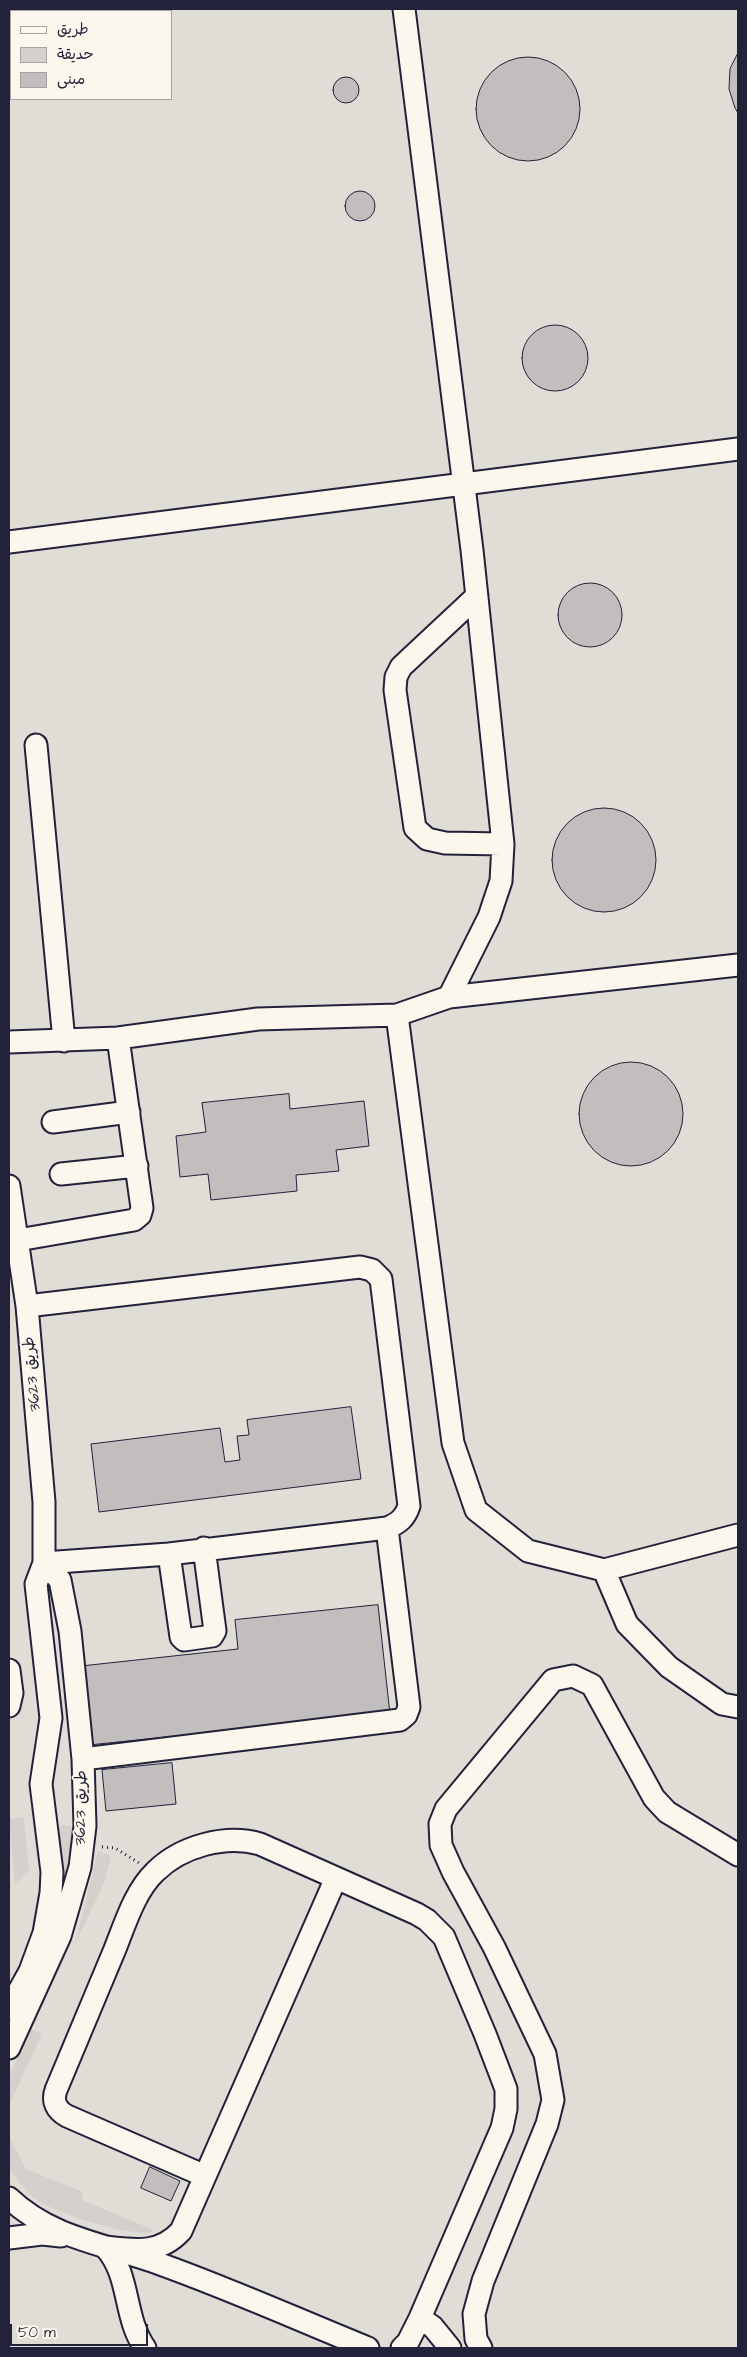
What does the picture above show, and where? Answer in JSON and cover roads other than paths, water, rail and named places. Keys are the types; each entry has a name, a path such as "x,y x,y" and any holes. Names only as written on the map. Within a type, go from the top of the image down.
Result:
{"street":[{"path":"404,9 472,550 503,844 501,881 489,917 449,997"},
{"path":"9,542 186,519 464,487 738,449"},
{"path":"477,596 401,666 396,677 395,690 415,828 427,839 445,843 503,844"},
{"path":"36,745 64,1040"},
{"path":"9,1042 118,1038 258,1019 397,1015 449,997 738,965"},
{"path":"397,1015 453,1443 476,1510 528,1551 604,1570 738,1535"},
{"path":"18,1240 134,1220 140,1216 142,1208 137,1166 118,1038"},
{"path":"53,1122 129,1112"},
{"path":"61,1174 137,1166"},
{"name":"طريق 3623","path":"9,1199 18,1240 21,1319 44,1502 44,1563 36,1584 50,1718 41,1784 51,1852 51,1893 44,1933 30,1971 9,2008"},
{"path":"21,1319 360,1267 372,1270 380,1278 410,1506 406,1516 399,1523 387,1528 204,1548 169,1554 44,1563"},
{"path":"83,1759 400,1720 406,1716 409,1707 387,1528"},
{"path":"169,1554 181,1637 184,1640 212,1636 215,1631 204,1548"},
{"name":"طريق 3623","path":"9,2048 60,1936 74,1891 83,1845 86,1806 83,1759 64,1599 60,1580 44,1563"},
{"path":"604,1570 627,1624 669,1667 722,1704 738,1707"},
{"path":"9,1670 12,1694 9,1706"},
{"path":"481,2348 476,2338 474,2314 483,2281 547,2124 553,2100 551,2078 545,2054 494,1947 452,1872 441,1845 440,1824 446,1809 553,1680 573,1676 592,1685 644,1780 667,1812 738,1855"},
{"path":"205,2176 67,2116 57,2108 55,2102 56,2090 125,1926 142,1888 154,1872 168,1861 210,1843 235,1839 260,1844 427,1920 444,1937 506,2090 506,2109 502,2128 420,2318 408,2342 402,2348"},
{"path":"104,2247 144,2251 155,2249 174,2239 181,2231 336,1878"},
{"path":"9,2198 45,2226 104,2247 149,2260 368,2348"},
{"path":"9,2238 42,2234 74,2237"},
{"path":"104,2247 114,2258 120,2273 135,2330 145,2348"},
{"path":"120,2273 133,2264 149,2260"},
{"path":"420,2318 433,2327 450,2348"}]}
